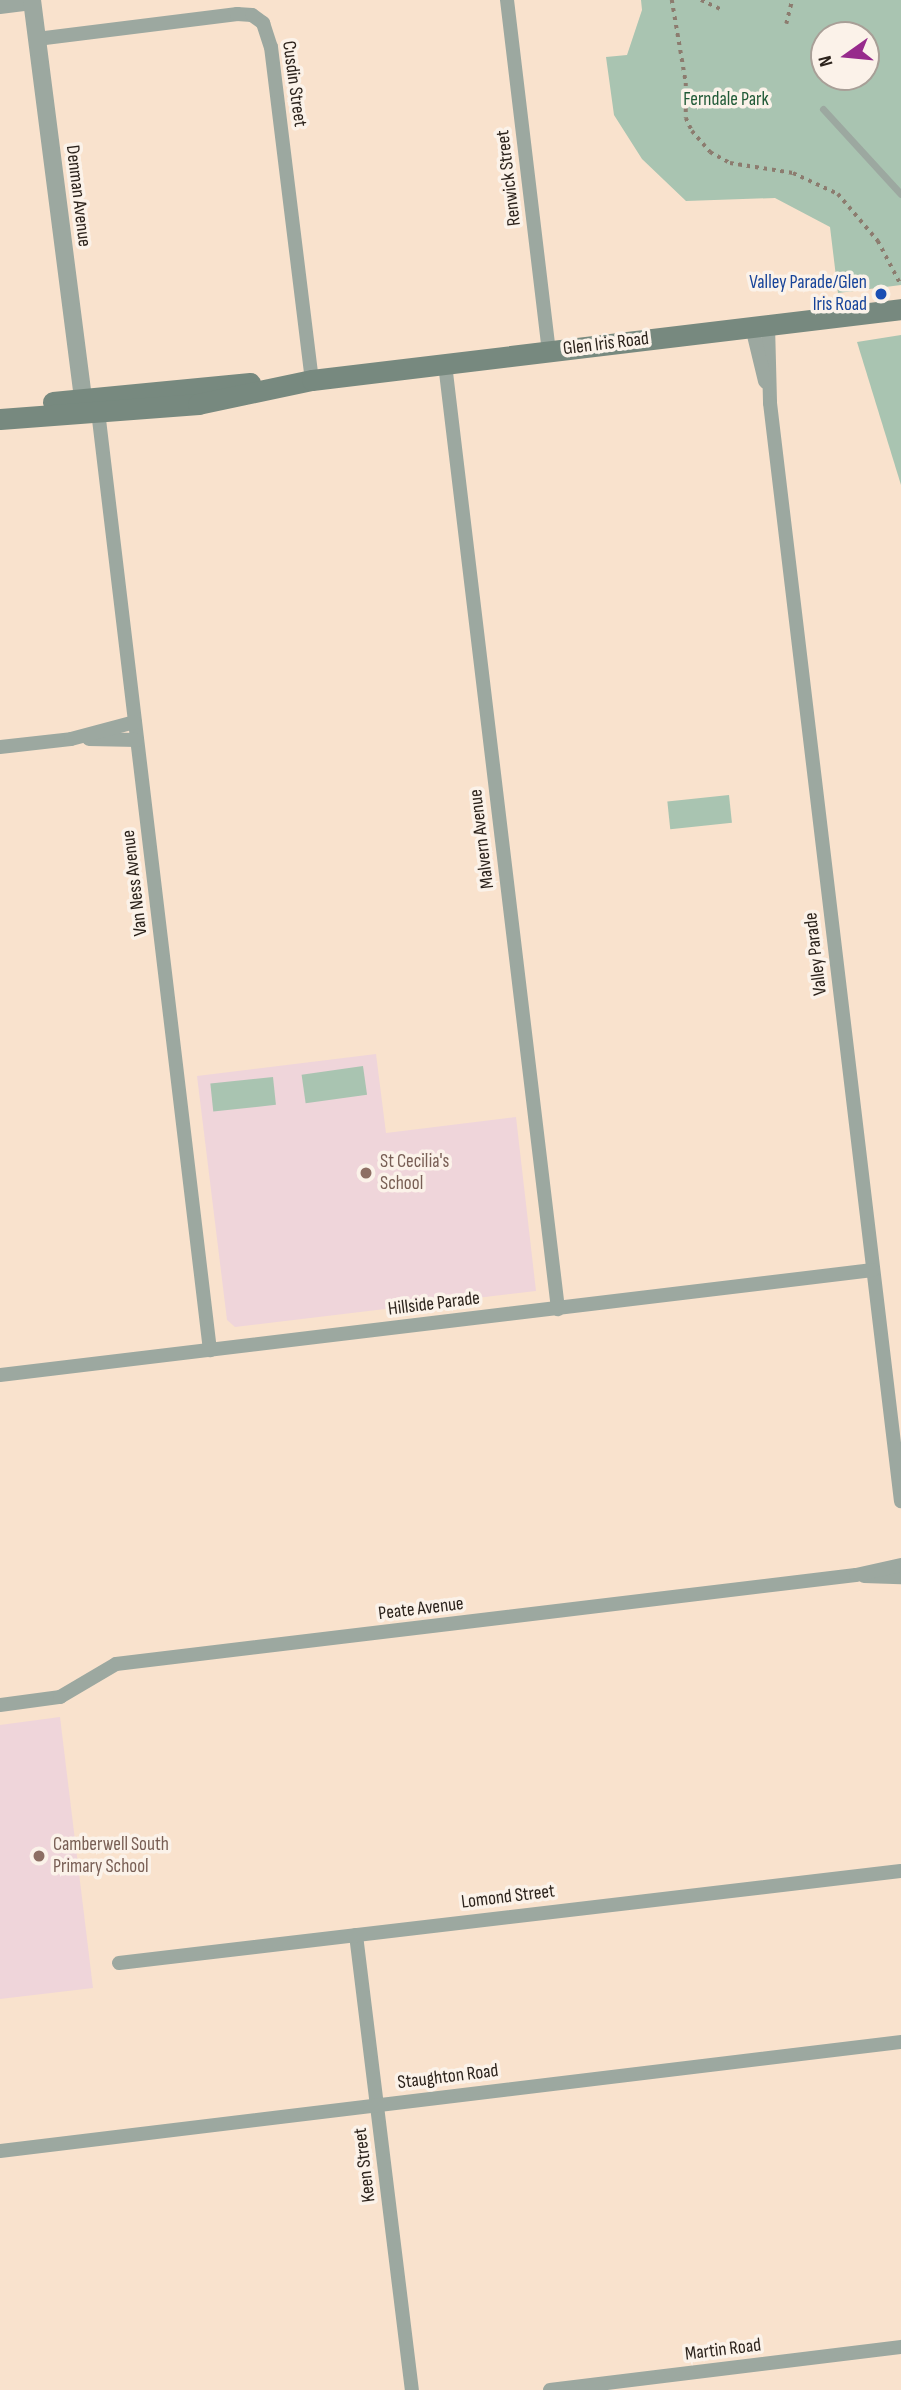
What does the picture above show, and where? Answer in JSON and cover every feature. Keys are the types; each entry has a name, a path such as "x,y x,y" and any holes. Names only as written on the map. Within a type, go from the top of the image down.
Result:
{"main road":[{"name":"Glen Iris Road","path":"0,413 91,404 186,386 312,380 901,309"},
{"name":"Glen Iris Road","path":"0,419 60,414 91,404 142,408 198,404 312,380"}],"street":[{"name":"Renwick Street","path":"507,0 549,351"},
{"path":"0,7 32,2"},
{"name":"Denman Avenue","path":"32,2 91,404"},
{"name":"Cusdin Street","path":"37,39 242,7 258,18 269,37 312,380"},
{"name":"Valley Parade","path":"760,326 901,1501"},
{"name":"Malvern Avenue","path":"445,364 558,1309"},
{"name":"Van Ness Avenue","path":"91,404 135,722 210,1350"},
{"path":"0,747 71,738 135,722"},
{"path":"71,738 137,740"},
{"name":"Hillside Parade","path":"0,1375 873,1270"},
{"name":"Peate Avenue","path":"0,1705 60,1697 116,1664 856,1575 901,1565"},
{"name":"Peate Avenue","path":"856,1575 901,1577"},
{"name":"Lomond Street","path":"119,1963 901,1871"},
{"name":"Keen Street","path":"356,1935 412,2390"},
{"name":"Staughton Road","path":"0,2151 901,2042"},
{"name":"Martin Road","path":"550,2390 901,2347"}],"lane":[{"path":"823,109 901,194"}],"path":[{"path":"672,0 686,83 686,118 692,131 710,152 730,163 793,173 838,194 878,241 901,285"},
{"path":"701,0 722,10"},
{"path":"786,24 792,0"}],"shaded area":[{"name":"St Cecilia's School","path":"376,1054 386,1133 516,1117 536,1291 235,1327 227,1320 197,1076"},
{"name":"Camberwell South Primary School","path":"60,1717 93,1988 0,1999 0,1725"}],"green space":[{"name":"Ferndale Park","path":"641,0 901,0 901,285 838,293 830,227 775,198 686,201 642,159 614,115 606,57 627,55 642,10"},
{"path":"901,335 901,485 857,342"},
{"path":"729,795 732,823 670,829 667,801"},
{"path":"363,1066 367,1095 306,1103 302,1075"},
{"path":"273,1077 276,1105 213,1111 210,1084"}],"place":[{"name":"Valley Parade/Glen Iris Road","path":"881,294"},
{"name":"St Cecilia's School","path":"366,1173"},
{"name":"Camberwell South Primary School","path":"39,1856"}]}
